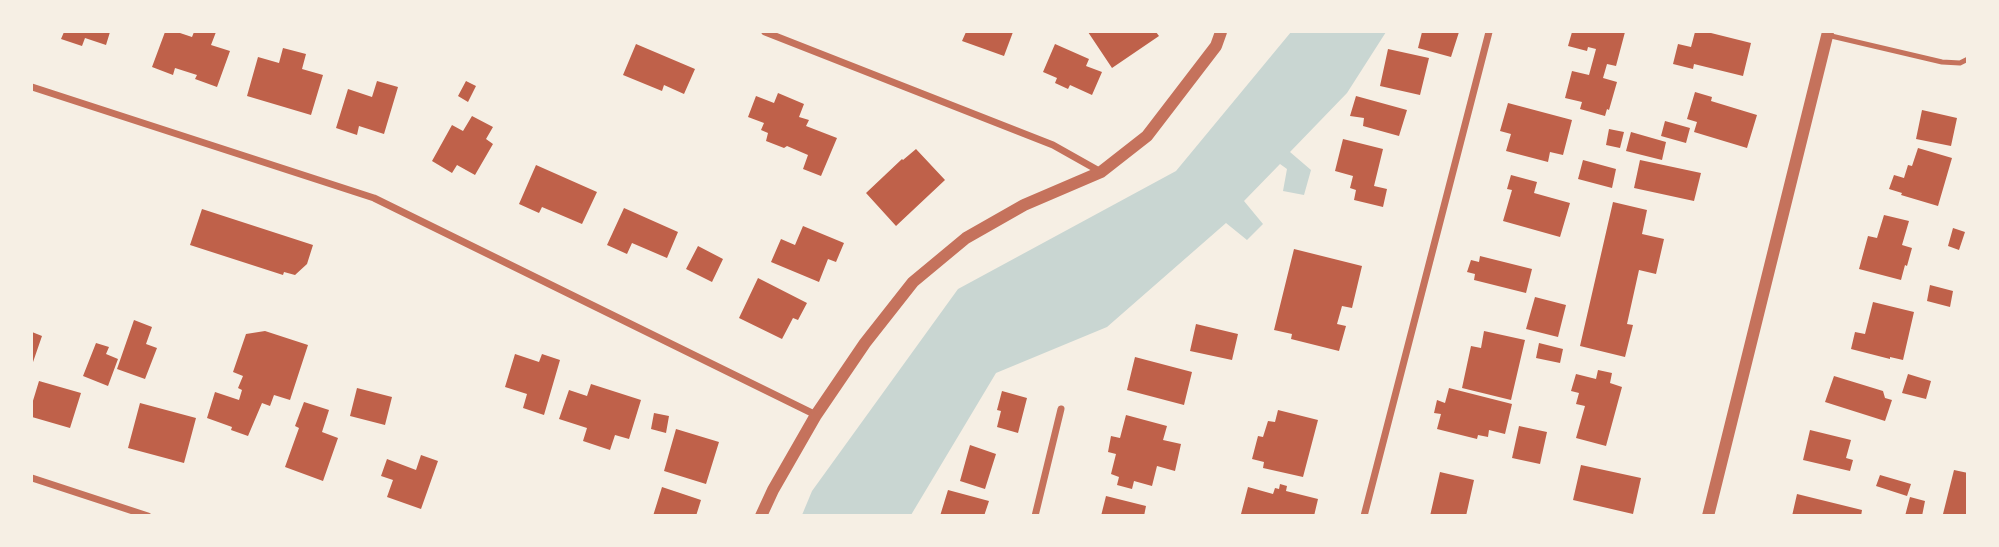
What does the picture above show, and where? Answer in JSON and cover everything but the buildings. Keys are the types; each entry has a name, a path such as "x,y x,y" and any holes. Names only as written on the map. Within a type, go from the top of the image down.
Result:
{"street":[{"path":"765,32 1053,145 1101,172"},
{"path":"761,516 773,489 816,415 865,344 913,282 965,238 1024,205 1101,172 1147,136 1216,46 1221,32"},
{"path":"1364,516 1489,32"},
{"path":"1708,516 1828,33"},
{"path":"32,87 374,198 816,415"},
{"path":"1035,516 1061,409"},
{"path":"32,478 148,516"}],"lane":[{"path":"1828,33 1942,62 1960,63 1968,59"}],"shaded area":[{"path":"1291,32 1386,32 1347,93 1290,152 1311,170 1304,195 1283,191 1287,169 1280,164 1244,201 1263,224 1247,240 1226,223 1107,327 996,373 911,515 802,515 812,491 958,289 1176,171"}]}
